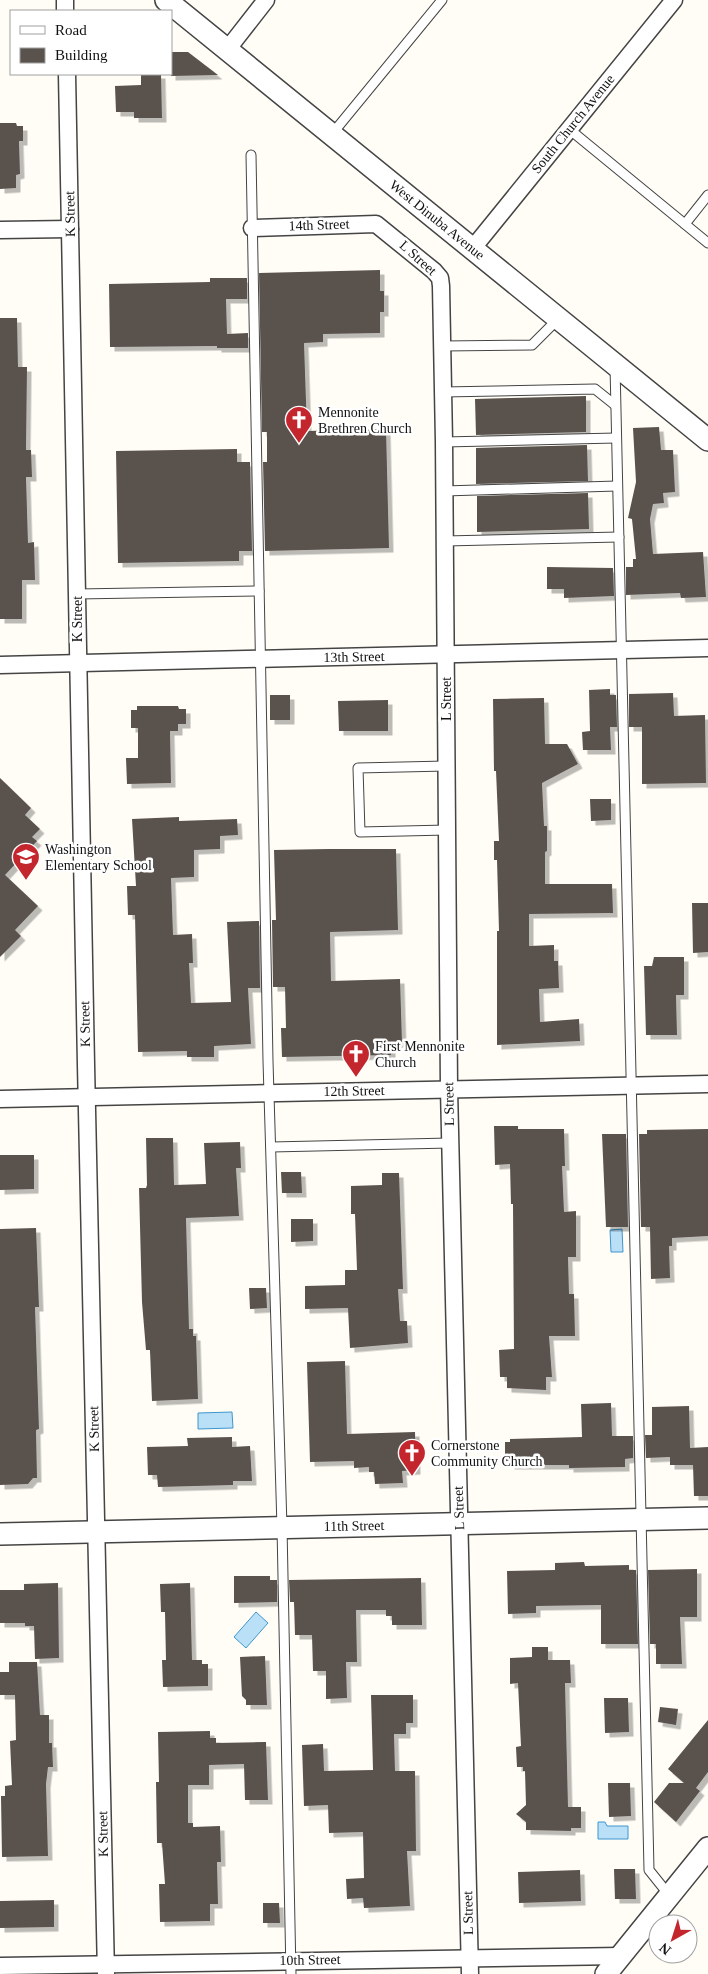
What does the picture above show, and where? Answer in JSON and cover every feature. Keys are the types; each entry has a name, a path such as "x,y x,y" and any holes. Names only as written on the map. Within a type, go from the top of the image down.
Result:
{"street":[{"name":"West Dinuba Avenue","path":"166,0 558,319 707,437"},
{"path":"227,50 266,0"},
{"name":"South Church Avenue","path":"473,248 674,0"},
{"name":"K Street","path":"67,75 77,662 106,1969"},
{"name":"14th Street","path":"252,228 368,223 384,228"},
{"name":"L Street","path":"384,228 440,278 443,346 445,541 448,1089 470,1974"},
{"path":"0,230 70,229"},
{"name":"13th Street","path":"0,665 708,648"},
{"name":"12th Street","path":"0,1098 708,1084"},
{"name":"11th Street","path":"0,1534 708,1518"},
{"path":"606,1974 708,1848"},
{"name":"10th Street","path":"0,1966 106,1969 291,1967 469,1957 621,1956"}],"lane":[{"path":"332,134 442,0"},
{"path":"569,129 708,243"},
{"path":"251,155 269,1093 282,1527 291,1967"},
{"path":"685,224 708,196"},
{"path":"443,346 532,345 558,319"},
{"path":"615,364 649,1870 669,1896"},
{"path":"443,392 595,389 615,405"},
{"path":"444,442 616,438"},
{"path":"444,491 618,486"},
{"path":"445,541 619,537"},
{"path":"77,594 259,591"},
{"path":"446,766 358,768 360,832 447,830"},
{"path":"271,1147 450,1143"}],"water":[{"path":"622,1229 623,1252 611,1252 610,1230"},
{"path":"232,1412 233,1428 198,1429 198,1413"},
{"path":"256,1612 268,1623 246,1648 234,1637"},
{"path":"598,1822 605,1822 607,1826 628,1826 628,1839 598,1839"}],"building":[{"path":"172,52 188,52 218,75 171,76"},
{"path":"141,75 161,75 162,118 134,118 134,112 116,112 115,86 141,85"},
{"path":"0,123 16,123 17,126 23,126 23,141 19,141 20,174 16,175 16,188 0,189"},
{"path":"380,270 380,291 384,291 384,312 380,312 380,333 323,334 323,342 304,343 307,431 386,429 389,548 265,551 263,462 267,462 267,432 262,432 259,273"},
{"path":"210,278 247,278 247,299 226,299 227,334 248,333 248,348 217,348 217,346 110,347 109,284 210,282"},
{"path":"0,318 17,318 18,367 27,367 26,450 31,450 32,477 26,477 28,543 34,542 35,580 22,580 22,619 0,619"},
{"path":"586,396 586,432 476,435 475,399"},
{"path":"659,427 661,450 673,450 675,492 663,493 664,503 653,504 650,519 653,554 703,552 706,597 681,598 680,593 626,595 626,567 633,567 633,559 636,559 632,519 628,518 636,482 633,428"},
{"path":"587,445 588,481 476,484 476,448"},
{"path":"237,449 237,462 250,462 252,551 239,551 239,561 118,563 116,451"},
{"path":"588,493 589,529 477,532 477,496"},
{"path":"547,567 613,568 614,596 564,598 564,589 547,589"},
{"path":"610,689 610,695 616,695 617,727 610,727 611,750 583,750 582,732 590,731 589,690"},
{"path":"673,693 674,716 705,715 706,783 642,784 642,727 629,727 629,694"},
{"path":"270,695 290,695 290,720 270,720"},
{"path":"544,698 545,744 567,744 578,764 542,783 544,826 547,826 545,884 612,884 613,913 529,914 529,946 554,945 554,961 558,961 559,988 539,989 540,1022 579,1019 580,1041 497,1045 497,931 499,931 497,860 494,860 494,841 499,841 496,771 494,771 493,699"},
{"path":"388,700 388,731 339,731 338,701"},
{"path":"137,706 178,706 179,709 186,709 186,724 178,724 178,731 170,731 171,783 127,784 126,758 138,758 138,728 131,728 131,710 137,710"},
{"path":"0,778 31,808 25,815 40,829 32,837 37,841 5,875 38,906 15,930 21,936 0,957"},
{"path":"590,799 611,799 611,820 591,821"},
{"path":"179,817 179,821 237,819 238,835 220,836 220,849 194,850 194,877 171,878 173,935 192,934 193,963 189,963 191,1003 231,1002 227,922 259,921 260,988 248,988 251,1044 214,1046 214,1057 187,1057 187,1051 138,1052 135,915 128,915 127,886 136,886 132,819"},
{"path":"396,849 398,930 330,932 331,981 400,979 402,1043 391,1043 391,1055 282,1057 281,1028 286,1028 285,987 273,987 272,920 276,920 274,850"},
{"path":"692,903 708,903 708,952 693,953"},
{"path":"654,957 684,957 684,995 676,995 677,1035 646,1035 644,966 652,966"},
{"path":"494,1126 518,1126 518,1129 564,1129 565,1166 562,1166 564,1212 576,1211 576,1257 568,1257 569,1294 574,1294 575,1336 549,1336 552,1377 546,1377 546,1390 507,1388 507,1377 500,1377 499,1350 514,1349 513,1204 511,1204 510,1164 495,1165"},
{"path":"708,1129 708,1236 672,1238 672,1246 669,1246 670,1278 651,1279 650,1227 641,1227 639,1134 647,1134 647,1130"},
{"path":"602,1134 626,1134 628,1227 606,1227"},
{"path":"146,1138 173,1138 174,1185 206,1184 204,1143 240,1142 241,1168 236,1168 239,1216 186,1218 189,1329 193,1329 193,1336 196,1336 198,1399 152,1401 150,1350 146,1350 142,1302 139,1188 146,1188 147,1185"},
{"path":"0,1155 34,1155 34,1189 0,1190"},
{"path":"281,1172 301,1172 302,1193 282,1193"},
{"path":"382,1173 399,1173 403,1289 398,1289 400,1321 407,1321 408,1343 350,1348 348,1308 305,1309 305,1286 345,1285 345,1270 357,1270 355,1214 351,1214 351,1186 382,1185"},
{"path":"291,1219 313,1219 313,1241 291,1242"},
{"path":"36,1228 39,1307 35,1307 39,1429 36,1430 37,1478 33,1478 28,1484 0,1485 0,1229"},
{"path":"249,1288 266,1288 267,1308 250,1309"},
{"path":"345,1361 347,1434 415,1432 416,1470 402,1471 403,1483 375,1484 374,1472 369,1472 369,1467 354,1468 354,1461 310,1462 307,1362"},
{"path":"611,1403 612,1436 633,1436 633,1458 625,1459 625,1467 569,1468 569,1465 510,1465 510,1461 505,1461 505,1442 510,1442 510,1439 582,1437 581,1404"},
{"path":"689,1406 690,1448 708,1447 708,1496 694,1496 693,1465 670,1465 670,1457 646,1458 645,1435 652,1435 652,1407"},
{"path":"232,1437 232,1447 250,1446 252,1481 233,1481 233,1485 158,1487 157,1475 148,1475 147,1447 188,1446 187,1438"},
{"path":"584,1562 585,1566 629,1565 629,1570 636,1570 638,1644 601,1644 601,1605 536,1606 536,1613 508,1614 507,1571 555,1570 555,1563"},
{"path":"697,1569 697,1617 680,1617 682,1664 656,1664 656,1644 650,1644 648,1570"},
{"path":"234,1576 270,1576 270,1580 277,1580 277,1602 234,1603"},
{"path":"421,1578 422,1625 392,1625 392,1616 386,1616 386,1610 356,1610 357,1662 346,1662 347,1698 326,1699 326,1671 313,1671 312,1635 295,1635 294,1602 290,1602 289,1580"},
{"path":"58,1583 59,1658 35,1659 34,1626 25,1626 25,1623 0,1623 0,1590 24,1590 24,1584"},
{"path":"190,1583 192,1660 202,1660 202,1664 208,1664 208,1686 163,1687 162,1660 166,1660 165,1612 161,1612 160,1584"},
{"path":"532,1647 548,1647 548,1660 570,1660 571,1683 565,1683 568,1807 581,1807 581,1828 571,1828 571,1831 526,1830 526,1822 516,1814 526,1805 525,1771 523,1771 523,1767 517,1767 516,1747 521,1746 518,1683 510,1684 510,1658 532,1657"},
{"path":"265,1656 267,1705 246,1705 246,1700 242,1696 240,1657"},
{"path":"9,1662 37,1662 40,1715 49,1715 49,1743 52,1743 53,1767 48,1767 46,1784 48,1856 2,1857 1,1796 5,1796 5,1786 12,1785 10,1741 16,1740 15,1695 0,1695 0,1672 9,1672"},
{"path":"371,1695 413,1695 413,1723 406,1723 406,1734 394,1734 395,1771 415,1771 416,1851 407,1851 410,1906 364,1908 363,1898 347,1899 346,1879 364,1878 363,1832 329,1833 328,1805 304,1806 302,1745 323,1744 324,1771 373,1770"},
{"path":"604,1698 628,1698 629,1732 605,1733"},
{"path":"660,1707 678,1709 676,1725 658,1722"},
{"path":"708,1720 708,1772 696,1788 700,1791 676,1822 654,1802 669,1783 684,1783 668,1769"},
{"path":"210,1731 210,1738 216,1738 216,1743 266,1742 268,1800 245,1800 244,1764 209,1765 209,1785 188,1785 188,1823 193,1823 193,1827 220,1826 221,1862 217,1862 218,1904 210,1904 210,1921 160,1922 159,1884 165,1884 162,1843 157,1843 156,1782 159,1782 158,1732"},
{"path":"608,1783 630,1783 631,1816 609,1817"},
{"path":"614,1869 635,1869 636,1899 615,1899"},
{"path":"580,1870 581,1901 519,1903 518,1872"},
{"path":"54,1900 54,1927 0,1928 0,1901"},
{"path":"263,1903 279,1903 280,1923 263,1923"}],"place":[{"name":"Mennonite Brethren Church","path":"299,444"},
{"name":"Washington Elementary School","path":"26,881"},
{"name":"First Mennonite Church","path":"356,1078"},
{"name":"Cornerstone Community Church","path":"412,1477"}]}
